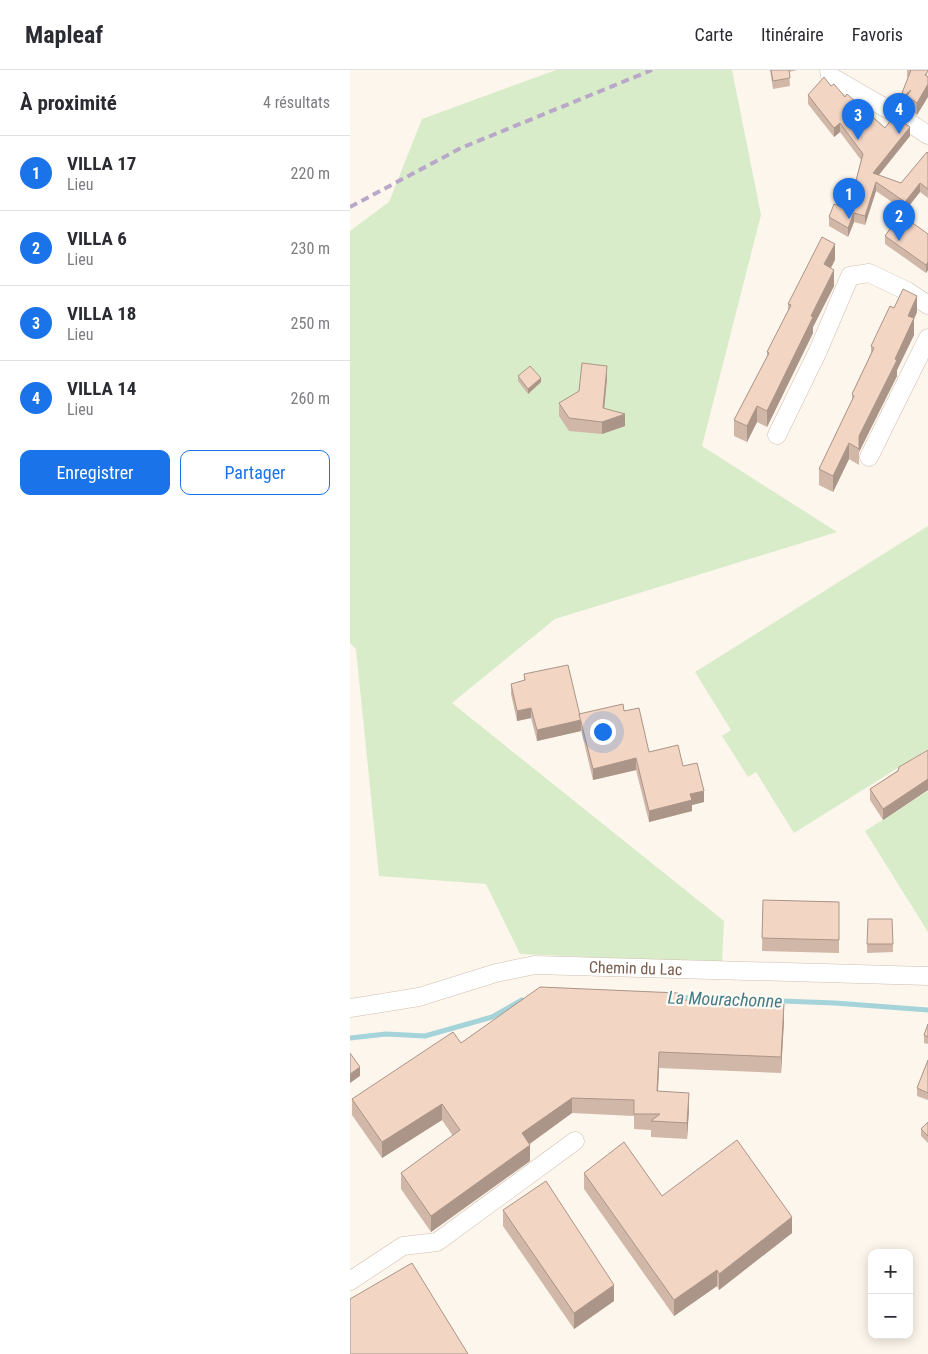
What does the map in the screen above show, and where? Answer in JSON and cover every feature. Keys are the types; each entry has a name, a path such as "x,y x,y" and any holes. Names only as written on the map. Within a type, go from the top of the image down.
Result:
{"street":[{"path":"829,70 830,76 928,135"},
{"path":"777,435 818,350 850,276 869,273 907,291 928,305"},
{"path":"869,457 928,338"},
{"name":"Chemin du Lac","path":"350,1008 419,996 496,973 534,965 928,976"},
{"path":"350,1281 403,1246 437,1242 575,1141"}],"green space":[{"path":"556,70 732,70 761,215 702,446 837,532 555,619 452,703 724,921 722,963 520,954 486,884 379,876 356,649 350,643 350,231 389,202 422,119"},
{"path":"928,526 928,749 794,833 756,772 748,777 722,736 731,730 695,672"},
{"path":"928,791 928,932 865,831"}],"building":[{"path":"771,70 789,70 790,78 773,81"},
{"path":"911,70 928,70 925,75 928,77 928,84 917,103 907,96 911,90 905,95 902,93"},
{"path":"824,77 831,86 834,84 845,97 847,94 885,128 894,116 910,127 873,173 901,183 928,153 928,189 920,183 905,202 876,182 865,216 854,213 848,228 829,217 834,204 846,208 853,192 863,154 840,123 834,128 808,95"},
{"path":"900,214 928,234 928,262 926,265 885,236"},
{"path":"822,237 835,244 824,264 834,270 767,411 757,406 747,426 734,420 769,353 767,352 791,305 788,304"},
{"path":"903,289 917,296 908,316 914,318 895,359 897,360 859,436 859,449 849,443 833,476 819,469 854,396 852,394 874,348 871,346 890,306 894,308"},
{"path":"582,363 607,366 603,408 625,414 602,422 569,418 559,403 579,391"},
{"path":"530,366 541,378 528,389 518,376"},
{"path":"568,665 581,720 537,730 531,708 517,711 511,684 525,680 524,674"},
{"path":"623,704 624,711 639,708 649,752 678,745 683,766 697,763 704,791 690,794 692,800 649,811 636,758 593,769 579,714"},
{"path":"928,750 928,779 883,809 870,789 898,771 899,767"},
{"path":"763,900 839,902 839,940 762,938"},
{"path":"868,919 892,919 893,944 867,944"},
{"path":"540,987 678,993 677,999 694,1001 784,1004 781,1057 659,1052 657,1091 689,1093 687,1123 651,1121 660,1114 634,1114 634,1100 572,1098 522,1133 530,1145 431,1216 401,1173 460,1130 442,1104 382,1142 352,1099 453,1032 461,1043"},
{"path":"928,1024 928,1037 924,1035"},
{"path":"350,1053 360,1067 350,1074"},
{"path":"928,1060 928,1093 917,1088"},
{"path":"928,1122 928,1136 921,1129"},
{"path":"737,1140 792,1217 719,1274 717,1270 674,1300 584,1173 624,1142 662,1196"},
{"path":"546,1181 614,1285 574,1313 503,1210"},
{"path":"412,1263 468,1354 350,1354 350,1299"}],"waterway":[{"name":"La Mourachonne","path":"671,997 835,1003 928,1010"},
{"name":"La Mourachonne","path":"350,1038 386,1034 425,1036 492,1017 522,1000"}],"railway":[{"path":"350,207 461,148 652,70"}],"place":[{"name":"VILLA 14","path":"899,134"},
{"name":"VILLA 18","path":"858,140"},
{"name":"VILLA 17","path":"849,219"},
{"name":"VILLA 6","path":"899,241"}]}
